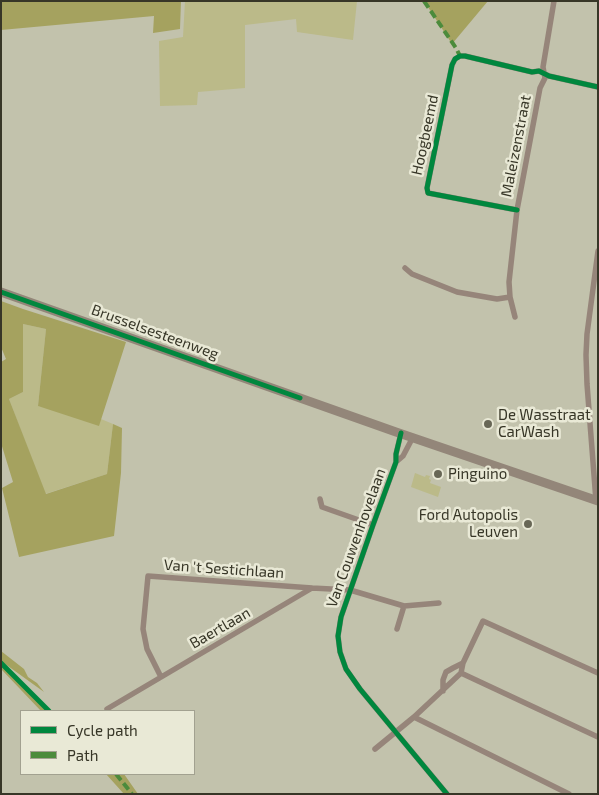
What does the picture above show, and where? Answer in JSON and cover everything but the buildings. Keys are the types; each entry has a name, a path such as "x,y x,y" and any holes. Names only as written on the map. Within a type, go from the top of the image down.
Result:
{"main road":[{"name":"Brusselsesteenweg","path":"1,292 597,501"}],"street":[{"name":"Maleizenstraat","path":"515,317 510,297 509,282 517,210 540,88 545,75 543,67 554,1"},
{"name":"Hoogbeemd","path":"517,210 428,193 427,188 452,65 455,59 465,56 532,72 539,71 545,75"},
{"path":"545,75 598,86"},
{"path":"597,501 586,355 598,251"},
{"path":"405,268 412,274 457,292 497,299 510,297"},
{"name":"Van Couwenhovelaan","path":"401,433 396,462 341,617 338,636 340,652 346,669 355,682 448,794"},
{"name":"Van Couwenhovelaan","path":"396,462 403,456 413,437"},
{"path":"320,499 322,507 373,525"},
{"name":"Van 't Sestichlaan","path":"161,677 147,649 143,629 148,576 312,588"},
{"path":"312,588 350,590 404,606 439,603"},
{"name":"Baertlaan","path":"107,709 312,588"},
{"path":"397,629 404,606"},
{"path":"375,749 414,718 461,673 463,663 483,621 598,673"},
{"path":"443,691 443,680 446,672 463,663"},
{"path":"461,673 598,737"},
{"path":"414,718 569,794"}],"shaded area":[{"path":"1,1 181,1 180,29 153,33 154,16 1,30"},
{"path":"185,1 357,1 353,40 297,32 296,19 245,25 245,88 198,92 197,105 160,106 159,41 183,37"},
{"path":"424,1 488,1 452,44"},
{"path":"1,301 126,342 99,426 38,406 46,329 23,324 23,392 9,399 46,494 107,474 113,424 122,428 121,473 114,536 19,557 2,488 13,482 1,443 1,362 6,359 1,347"},
{"path":"23,324 46,329 38,406 101,419 113,424 107,474 45,494 9,399 23,392"},
{"path":"415,473 425,477 426,475 430,476 430,483 441,487 438,497 411,487"},
{"path":"1,651 24,669 28,677 37,683 44,692 1,661"},
{"path":"1,663 48,710 40,710 1,669"},
{"path":"107,775 125,775 138,794 124,794"}],"marked path":[{"path":"424,1 460,56"},
{"path":"117,775 132,794"}],"cycle path":[{"path":"517,210 428,193 427,188 452,65 455,59 465,56 532,72 539,71 549,76 598,87"},
{"path":"1,292 300,398"},
{"path":"401,433 396,462 341,617 338,636 340,652 346,669 360,689 447,794"},
{"path":"1,663 48,710"}],"place":[{"name":"De Wasstraat CarWash","path":"488,424"},
{"name":"Pinguino","path":"438,474"},
{"name":"Ford Autopolis Leuven","path":"528,524"}]}
